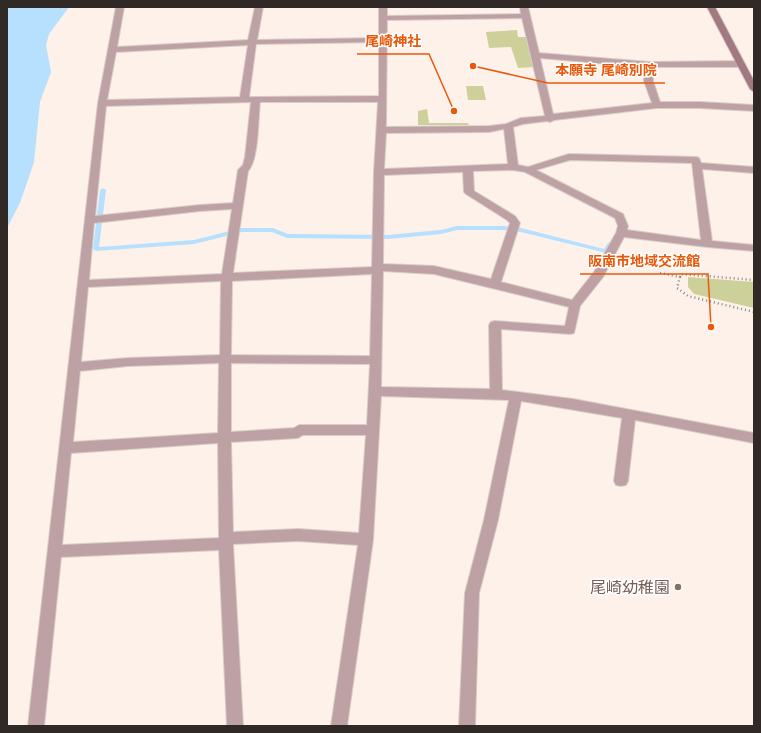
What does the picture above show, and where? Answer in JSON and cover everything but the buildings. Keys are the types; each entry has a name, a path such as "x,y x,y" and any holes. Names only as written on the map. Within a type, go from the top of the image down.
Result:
{"main road":[{"path":"711,7 754,89"}],"street":[{"path":"36,726 102,103 120,7"},
{"path":"244,99 252,42 259,7"},
{"path":"339,726 366,540 373,430 376,360 379,172 383,99 383,7"},
{"path":"524,7 550,119"},
{"path":"382,18 525,16"},
{"path":"113,50 252,42 382,40"},
{"path":"535,55 649,65 741,64"},
{"path":"649,65 647,74 657,106"},
{"path":"102,103 244,99 383,99"},
{"path":"235,726 226,541 224,438 227,277 244,170 250,157 256,99"},
{"path":"382,130 476,129 508,126 521,122 657,106 700,105 754,108"},
{"path":"508,126 513,166"},
{"path":"528,170 570,157 696,160 707,244"},
{"path":"379,172 513,166 528,170 619,216 623,226 621,233 599,274 575,305 570,330 496,326 496,394"},
{"path":"696,166 754,170"},
{"path":"468,169 469,192 511,218 515,223 495,284"},
{"path":"90,220 200,208 238,206"},
{"path":"621,233 707,244 754,248"},
{"path":"82,284 378,269 434,270 575,305"},
{"path":"73,367 128,362 226,360 376,360"},
{"path":"375,391 496,394 516,396 573,404 754,438"},
{"path":"467,726 472,593 477,578 504,460 516,396"},
{"path":"621,481 629,415"},
{"path":"65,448 298,433 299,430 373,430"},
{"path":"55,551 226,541 298,534 366,540"}],"path":[{"path":"660,272 680,277"},
{"path":"754,280 681,274 677,288 688,296 754,312"}],"green space":[{"path":"517,30 518,37 527,37 533,67 518,68 511,47 489,48 486,32"},
{"path":"466,86 483,86 486,100 468,100"},
{"path":"427,109 429,123 468,123 469,125 418,125 418,111"},
{"path":"688,277 754,282 754,308 694,294 688,287"}],"water":[{"path":"7,7 69,7 49,34 46,45 51,72 40,102 34,162 20,203 7,228"}],"waterway":[{"path":"103,190 96,249 194,242 242,230 273,230 287,236 388,237 441,232 457,228 502,228 521,230 606,251 610,244"}],"place":[{"name":"本願寺 尾崎別院","path":"473,66"},
{"name":"尾崎神社","path":"454,111"},
{"name":"阪南市地域交流館","path":"711,327"},
{"name":"尾崎幼稚園","path":"678,587"}]}
